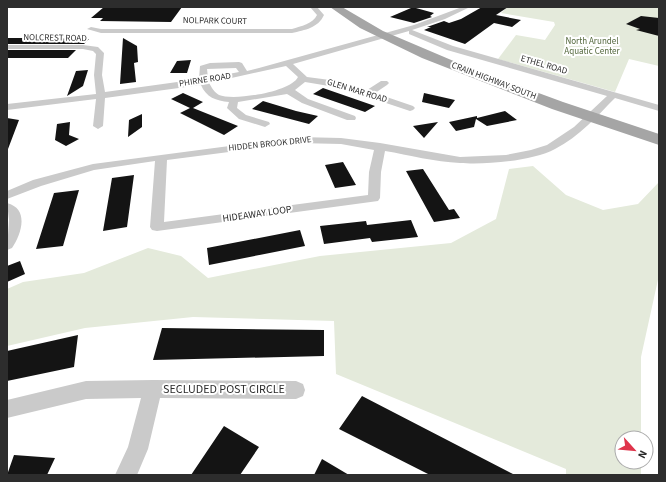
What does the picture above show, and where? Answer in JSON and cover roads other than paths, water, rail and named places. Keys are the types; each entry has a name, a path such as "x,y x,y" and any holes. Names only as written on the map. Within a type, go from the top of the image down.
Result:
{"main road":[{"name":"CRAIN HIGHWAY SOUTH","path":"335,7 356,21 445,50 594,114 659,140"},
{"name":"CRAIN HIGHWAY SOUTH","path":"354,7 412,49 449,64 594,114 659,128"}],"street":[{"name":"NOLPARK COURT","path":"91,29 101,31 292,31 318,22 321,15 313,7"},
{"path":"447,7 464,9"},
{"name":"PHIRNE ROAD","path":"7,107 203,81 244,74 288,64 464,9"},
{"name":"ETHEL ROAD","path":"412,32 445,50 659,108"},
{"name":"NOLCREST ROAD","path":"7,47 83,48 95,49 100,53 98,75 101,95 98,126"},
{"path":"244,74 239,65 210,66 203,68 203,81 204,85 212,95 217,98 234,100 249,99 288,90 296,86 303,79 301,74 288,64"},
{"name":"GLEN MAR ROAD","path":"303,79 326,81 410,108"},
{"path":"368,94 384,84"},
{"path":"288,90 305,101 352,118"},
{"name":"HIDDEN BROOK DRIVE","path":"7,195 67,173 93,167 298,140 341,140 460,160 506,158 533,153 551,147 578,129 613,95"},
{"path":"234,100 232,108 236,114 265,124"},
{"name":"HIDEAWAY LOOP","path":"161,157 157,227 374,198 374,172 380,146"},
{"path":"7,207 10,209 15,218 14,235 7,244"},
{"name":"SECLUDED POST CIRCLE","path":"126,475 138,449 153,389"},
{"name":"SECLUDED POST CIRCLE","path":"7,409 86,390 296,390"}],"park label":[{"name":"North Arundel Aquatic Center","path":"592,46"}]}
